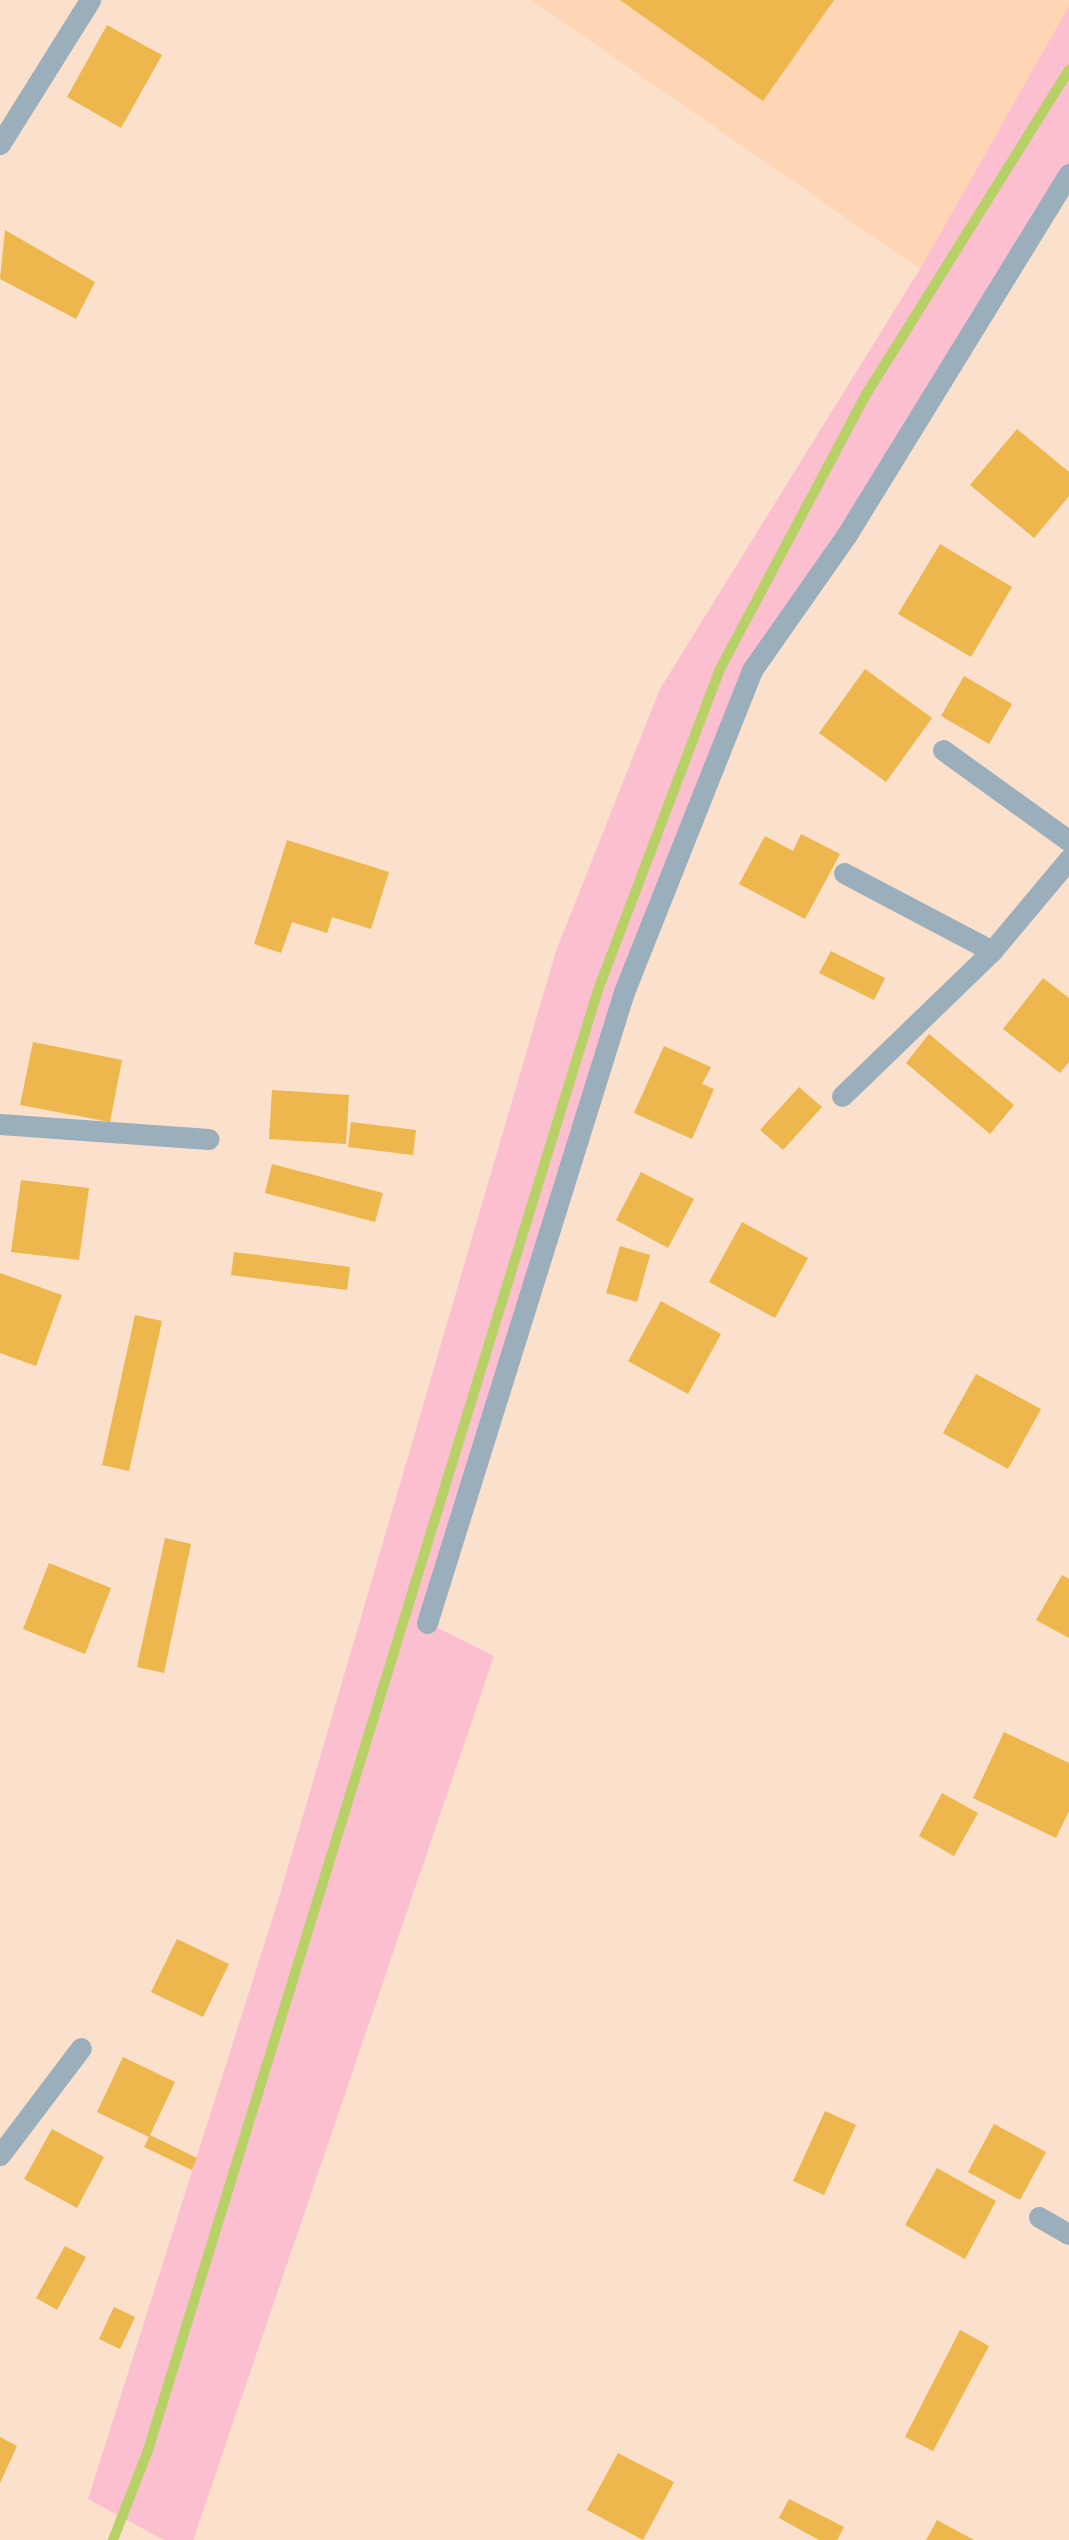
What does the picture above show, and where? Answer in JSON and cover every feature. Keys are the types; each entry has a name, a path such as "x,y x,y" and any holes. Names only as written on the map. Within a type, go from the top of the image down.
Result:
{"street":[{"path":"0,144 90,0"},
{"path":"427,1623 624,992 752,670 846,536 1069,174"},
{"path":"943,750 1069,841"},
{"path":"842,1096 992,951 1069,859"},
{"path":"844,873 992,951"},
{"path":"0,1124 208,1139"},
{"path":"0,2155 81,2048"},
{"path":"1039,2217 1069,2234"}],"shaded area":[{"path":"531,0 1069,0 1069,6 920,269"},
{"path":"1069,6 1069,174 752,670 624,992 428,1623 494,1656 193,2540 164,2540 88,2499 278,1901 556,951 660,689 920,269"}],"building":[{"path":"620,0 834,0 763,101"},
{"path":"107,25 162,55 121,128 67,97"},
{"path":"5,230 95,282 76,319 0,279"},
{"path":"1017,429 1069,472 1069,496 1034,538 970,485"},
{"path":"940,544 1012,587 971,657 898,614"},
{"path":"865,669 932,718 886,782 819,733"},
{"path":"964,676 1012,704 989,744 941,716"},
{"path":"801,834 840,854 805,919 739,884 765,836 793,851"},
{"path":"287,840 389,872 371,929 332,917 327,933 292,922 281,953 254,944"},
{"path":"831,951 885,978 874,1000 819,973"},
{"path":"1043,978 1069,998 1069,1062 1060,1073 1003,1029"},
{"path":"929,1034 1014,1105 990,1134 906,1063"},
{"path":"33,1042 122,1060 110,1122 20,1105"},
{"path":"664,1046 711,1067 702,1084 714,1089 692,1139 634,1113"},
{"path":"799,1087 822,1107 783,1150 760,1130"},
{"path":"272,1090 349,1095 346,1144 269,1139"},
{"path":"351,1122 416,1130 413,1155 348,1147"},
{"path":"272,1164 383,1193 375,1222 265,1193"},
{"path":"641,1172 694,1199 668,1248 616,1220"},
{"path":"21,1180 89,1188 79,1260 11,1252"},
{"path":"742,1222 808,1258 775,1318 709,1282"},
{"path":"620,1246 650,1255 637,1302 606,1293"},
{"path":"234,1252 350,1267 347,1290 231,1275"},
{"path":"0,1273 62,1295 36,1366 0,1353"},
{"path":"661,1301 721,1334 688,1394 628,1361"},
{"path":"135,1315 162,1321 129,1471 102,1465"},
{"path":"976,1374 1041,1409 1008,1469 943,1433"},
{"path":"165,1538 191,1544 164,1673 137,1667"},
{"path":"49,1563 111,1588 85,1654 23,1629"},
{"path":"1062,1575 1069,1579 1069,1638 1036,1620"},
{"path":"1004,1732 1069,1763 1069,1811 1056,1838 973,1798"},
{"path":"942,1793 978,1813 954,1856 919,1836"},
{"path":"177,1939 229,1964 203,2017 151,1992"},
{"path":"123,2057 175,2082 150,2135 197,2158 192,2170 144,2147 149,2137 97,2112"},
{"path":"825,2111 856,2125 824,2195 793,2181"},
{"path":"994,2124 1046,2152 1020,2200 968,2172"},
{"path":"52,2129 104,2157 77,2208 24,2179"},
{"path":"937,2168 996,2201 965,2259 905,2225"},
{"path":"65,2246 86,2257 57,2310 36,2298"},
{"path":"114,2307 135,2317 120,2349 99,2339"},
{"path":"960,2330 989,2346 933,2451 905,2437"},
{"path":"0,2437 17,2446 0,2483"},
{"path":"618,2453 674,2482 643,2540 587,2510"},
{"path":"789,2499 844,2527 837,2540 819,2540 779,2518"},
{"path":"937,2520 974,2540 926,2540"}],"waterway":[{"path":"113,2540 148,2450 598,990 720,669 867,393 1069,70"}]}
